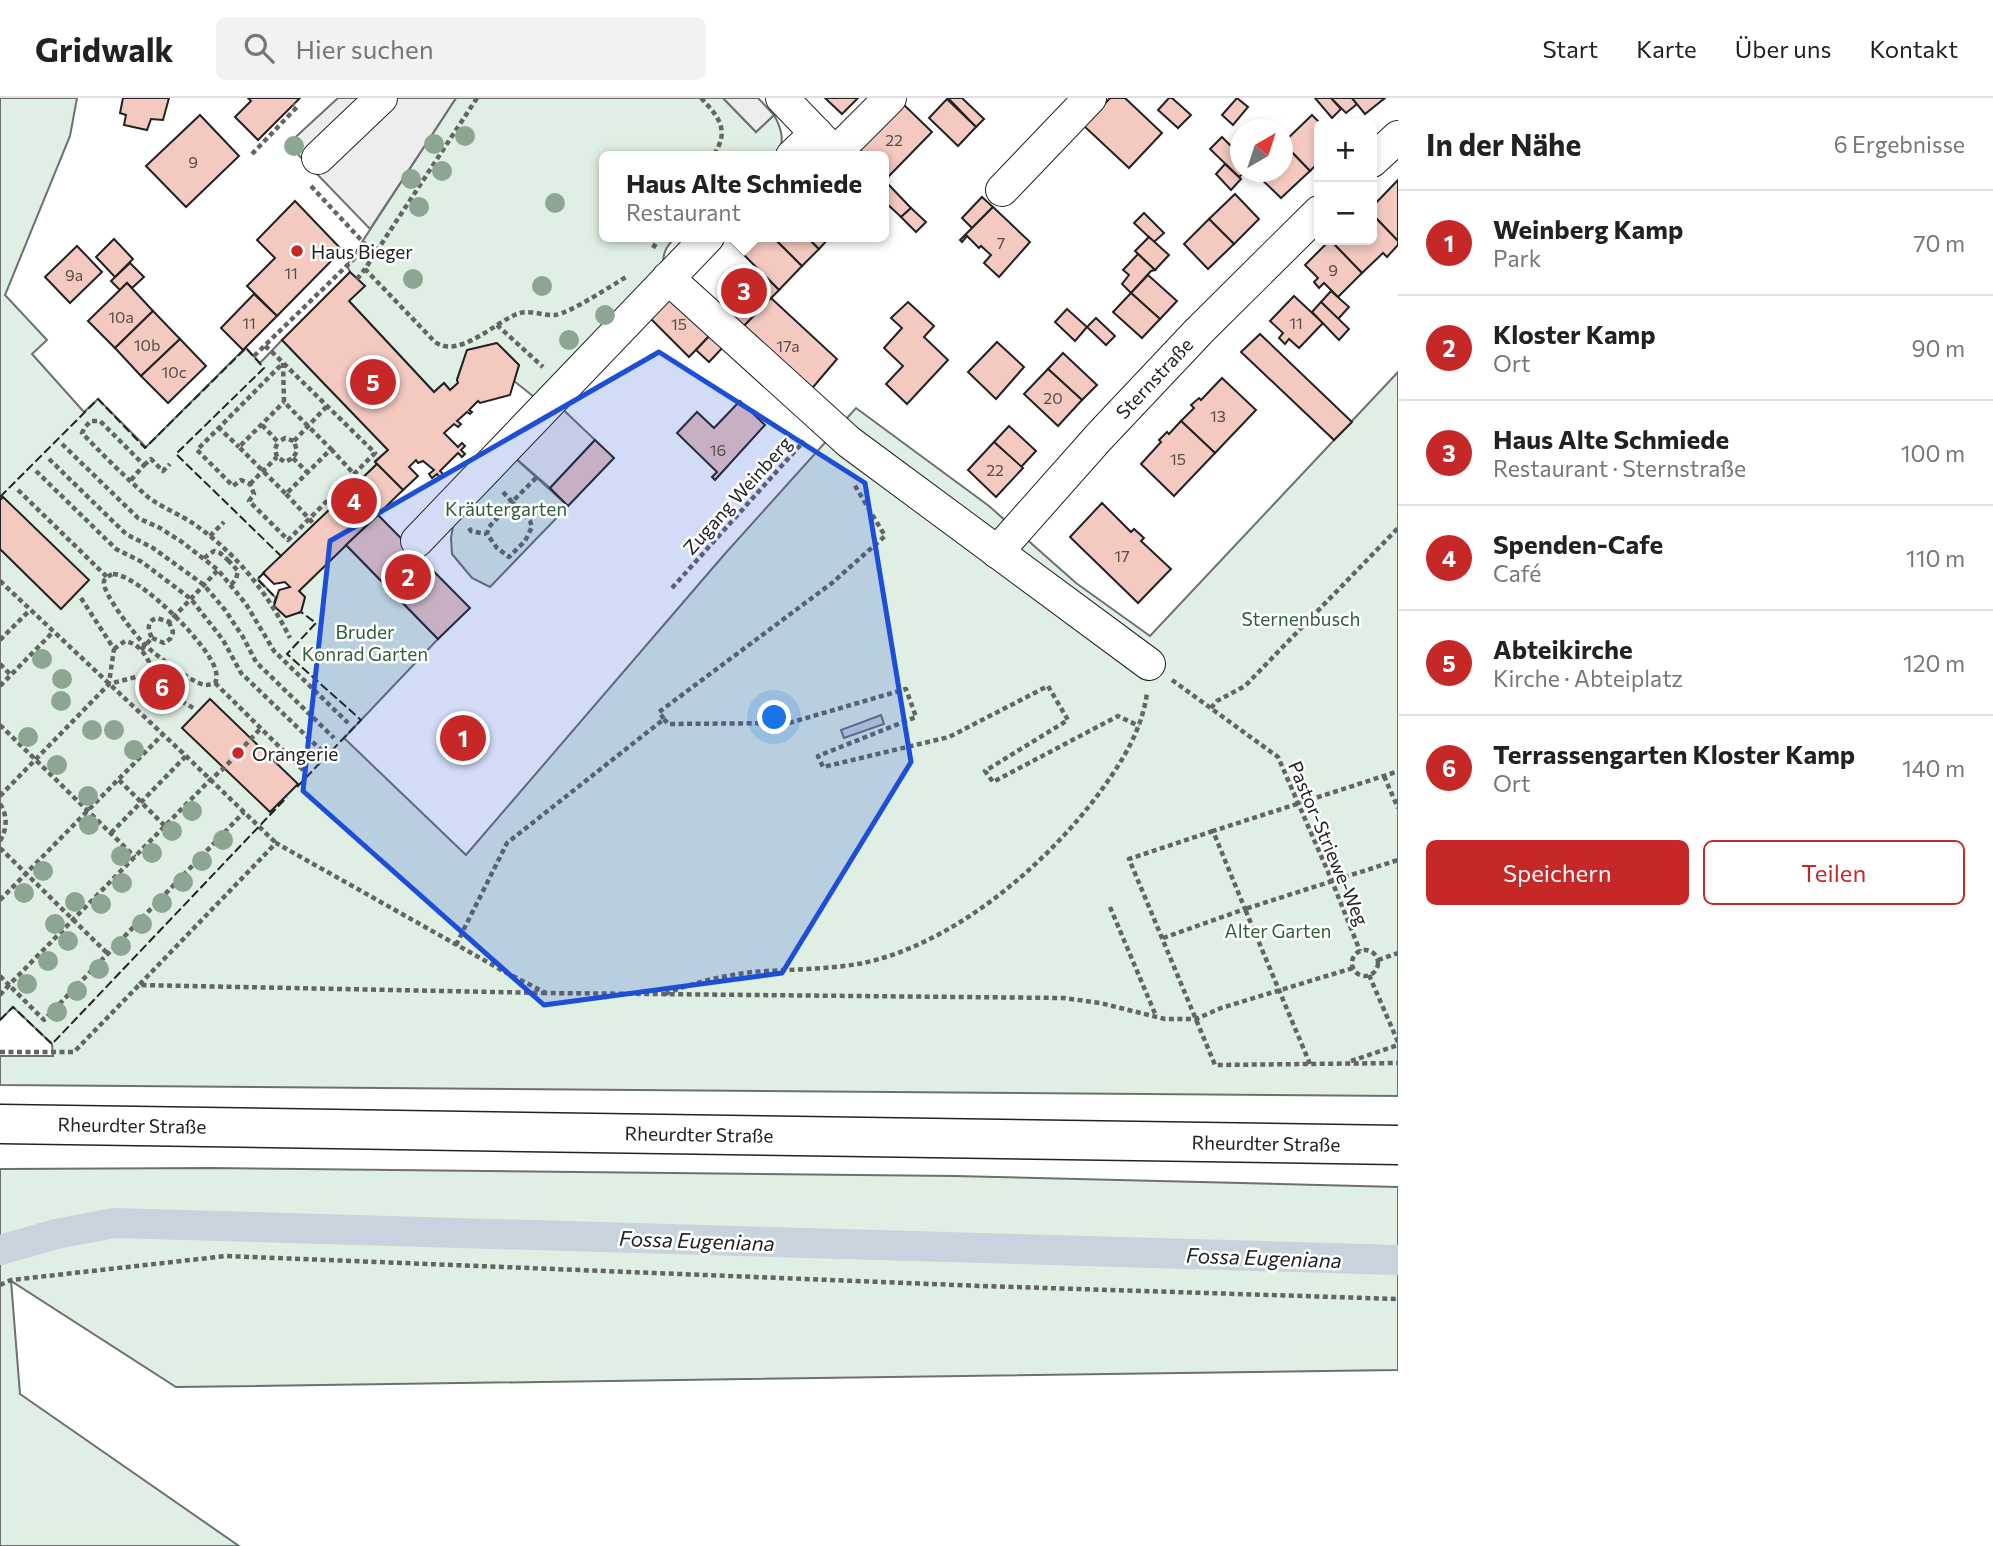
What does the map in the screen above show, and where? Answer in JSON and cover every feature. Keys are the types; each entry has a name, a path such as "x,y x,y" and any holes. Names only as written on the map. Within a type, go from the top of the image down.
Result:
{"main road":[{"name":"Rheurdter Straße","path":"0,1125 1398,1145"}],"street":[{"path":"314,172 381,98"},
{"path":"782,98 833,151"},
{"path":"837,151 890,98"},
{"path":"1002,190 1090,98"},
{"path":"797,151 816,133"},
{"path":"1377,156 1398,137"},
{"name":"Sternstraße","path":"997,552 1099,437 1199,331 1314,217"},
{"path":"417,541 704,242"},
{"path":"668,278 849,442 1149,664"}],"path":[{"path":"357,279 477,98"},
{"path":"701,98 719,121 722,134 716,151"},
{"path":"252,153 297,107 293,104"},
{"path":"314,172 375,254"},
{"path":"651,251 657,242"},
{"path":"254,356 367,246"},
{"path":"365,269 440,346 456,347 522,312 555,315 566,311 636,270"},
{"path":"498,325 564,386"},
{"path":"265,346 328,405 375,453 288,540 249,501 254,494 250,484 241,480 233,486 197,450 283,363"},
{"path":"283,363 284,402 354,474"},
{"path":"239,447 284,402"},
{"path":"294,441 328,405"},
{"name":"Zugang Weinberg","path":"672,588 823,420"},
{"path":"144,465 100,421 91,421 85,427 82,433 150,499 176,512 232,555 268,598 290,638"},
{"path":"261,425 278,442"},
{"path":"218,427 314,524"},
{"path":"285,438 294,441 297,450 293,458 285,462 277,457 275,449 278,442 285,438"},
{"path":"849,442 839,454 839,461 885,536 832,583 659,712 667,724 789,723 906,689 916,717 818,756 823,767 949,737 1048,686 1068,720 985,771 993,782 1118,716 1139,726"},
{"path":"62,444 138,517 160,528 218,570 257,621 274,651 348,723"},
{"path":"286,494 331,449"},
{"path":"250,484 277,457"},
{"path":"293,458 307,472"},
{"path":"49,459 126,534 153,548 204,585 232,619 256,662 334,738"},
{"path":"131,480 151,459 163,471 170,464"},
{"path":"36,471 116,549 142,562 191,599 223,640 241,673 323,752"},
{"path":"340,487 346,494"},
{"path":"18,490 107,577"},
{"path":"512,502 530,520 532,527 525,541 509,557 497,548 486,534 512,502"},
{"path":"210,536 224,522"},
{"path":"1211,708 1217,701 1245,686 1398,528"},
{"path":"204,558 214,551 228,560 238,571 231,585"},
{"path":"228,560 232,555"},
{"path":"169,622 218,570"},
{"path":"0,796 109,684 143,675 147,669 149,662 143,647 105,589 104,582 107,577 119,574 132,581 174,615 212,662 217,676 215,683"},
{"path":"1,585 163,734 276,843 547,993"},
{"path":"81,598 114,649 109,684"},
{"path":"0,640 30,610"},
{"path":"153,619 169,622 173,632 170,639 164,643 152,638 148,625 153,619"},
{"path":"0,686 53,632"},
{"path":"143,647 152,638"},
{"path":"114,649 125,641 131,642 200,684 215,683"},
{"path":"0,664 11,675"},
{"path":"663,995 692,983 723,976 862,963 895,955 923,943 1000,894 1039,862 1066,835 1121,762 1139,726 1146,703 1149,664"},
{"path":"143,675 195,709"},
{"path":"215,683 305,772"},
{"name":"Pastor-Striewe-Weg","path":"1200,699 1278,757 1360,951"},
{"path":"456,945 507,843 664,719"},
{"path":"0,725 135,857"},
{"path":"0,995 261,728"},
{"path":"0,901 163,734"},
{"path":"111,833 186,756"},
{"path":"1396,772 1129,859 1216,1065 1398,1063"},
{"path":"1384,776 1398,808"},
{"path":"119,780 165,825"},
{"path":"0,804 4,809 6,822 0,841"},
{"path":"0,976 44,1020 244,812"},
{"path":"1213,831 1310,1063"},
{"path":"0,1052 74,1052 276,843"},
{"path":"0,848 107,953"},
{"path":"1163,938 1398,860"},
{"path":"1110,908 1156,1017"},
{"name":"Pastor-Striewe-Weg","path":"1353,968 1353,957 1360,951 1371,951 1378,960"},
{"path":"1369,975 1377,967 1378,960 1398,953"},
{"path":"139,985 663,995 1064,998 1100,1003 1165,1019 1196,1019 1222,1008 1353,968 1361,974 1369,975"},
{"path":"1347,1063 1398,1043 1369,975"},
{"path":"0,1285 11,1280 226,1256 982,1286 1398,1299"}],"highlighted area":[{"path":"659,352 865,483 911,762 782,973 544,1005 303,791 330,541"}],"green space":[{"path":"0,98 77,98 70,136 5,295 47,340 32,354 84,412 98,399 146,447 243,350 246,348 260,363 282,340 388,450 375,461 377,464 258,579 276,598 274,606 286,616 301,612 305,597 299,591 346,545 438,639 344,738 466,855 723,556 856,408 989,506 1076,583 1150,636 1398,372 1398,1096 0,1085 0,1056 53,1056 52,1044 13,1007 0,1020"},
{"path":"456,98 723,98 756,132 774,115 781,130 779,151 599,151 599,242 671,242 665,252 663,270 539,401 514,381 519,365 496,343 467,350 458,383 450,390 444,383 434,392 349,301 350,272 347,265"},
{"name":"Kräutergarten","path":"505,449 568,506 490,587 472,578 452,554 451,538 458,498"},
{"path":"213,1168 955,1176 1398,1187 1398,1370 176,1387 11,1281 20,1394 239,1546 0,1546 0,1169"}],"shaded area":[{"path":"338,98 456,98 370,229 288,144"},
{"path":"723,98 758,98 774,115 756,132"},
{"path":"552,399 595,440 550,488 505,449"},
{"path":"881,715 884,724 844,738 841,730"}],"building":[{"path":"123,98 169,98 163,120 151,119 147,130 124,125 126,115 120,113"},
{"path":"248,98 300,98 258,140 235,117 251,101"},
{"path":"825,98 858,98 842,114"},
{"path":"948,98 962,98 984,119 976,127"},
{"path":"1110,98 1125,98 1162,133 1129,168 1084,126"},
{"path":"1169,98 1191,115 1178,128 1158,110"},
{"path":"1237,98 1248,107 1238,119 1230,119 1230,122 1222,115"},
{"path":"1315,98 1331,98 1341,109 1332,118"},
{"path":"1331,98 1352,98 1357,104 1346,113"},
{"path":"1352,98 1385,98 1365,114"},
{"path":"947,99 976,127 958,146 929,118"},
{"path":"900,101 932,132 889,176 889,151 861,151 856,147"},
{"path":"200,115 239,156 186,207 146,166"},
{"path":"1312,115 1316,119 1314,167 1310,171 1293,153 1293,133"},
{"path":"1222,137 1230,145 1230,168 1210,149"},
{"path":"1293,153 1310,171 1281,198 1264,182 1293,182"},
{"path":"1225,164 1230,169 1230,182 1238,182 1231,190 1216,174"},
{"path":"1398,180 1398,241 1377,219 1377,202"},
{"path":"889,185 911,208 901,217 889,206"},
{"path":"1235,194 1259,219 1234,244 1209,219"},
{"path":"982,197 993,207 972,228 962,218"},
{"path":"295,201 342,250 277,316 247,286 275,258 257,240"},
{"path":"993,207 1030,242 999,277 984,263 991,255 967,236 962,242 960,240"},
{"path":"911,208 926,222 916,232 901,217"},
{"path":"1144,213 1164,233 1154,242 1134,223"},
{"path":"1209,219 1234,244 1208,269 1184,244"},
{"path":"1377,219 1398,241 1398,245 1387,257 1383,253 1362,273 1335,245 1377,245"},
{"path":"1149,237 1169,255 1155,270 1135,251"},
{"path":"114,239 133,259 115,277 96,257"},
{"path":"731,242 778,242 802,266 779,290"},
{"path":"778,242 812,242 819,249 802,266"},
{"path":"812,242 825,242 819,249"},
{"path":"1325,245 1335,245 1362,273 1338,297 1324,283 1319,288 1314,282 1318,278 1305,265"},
{"path":"77,246 102,272 70,303 45,277"},
{"path":"1138,254 1155,270 1131,293 1122,284 1129,275 1123,270"},
{"path":"130,263 144,277 132,288 127,283 120,290 111,281"},
{"path":"350,272 365,286 349,301 434,392 444,383 450,390 458,383 467,350 497,343 519,365 510,395 480,403 478,401 469,410 472,412 470,414 467,412 457,421 461,424 458,427 454,424 444,433 458,447 462,443 465,446 461,450 465,454 462,457 458,453 440,471 444,475 440,478 437,474 432,478 429,474 434,470 423,461 418,463 416,460 409,467 418,476 403,490 375,462 388,450 282,340"},
{"path":"764,275 779,290 739,331 720,313 752,279 756,283"},
{"path":"1148,275 1177,301 1160,319 1131,293"},
{"path":"127,283 153,311 115,348 88,321"},
{"path":"668,289 713,332 689,357 645,313"},
{"path":"1331,291 1349,307 1338,319 1321,302"},
{"path":"1131,293 1160,319 1142,338 1113,312"},
{"path":"254,294 277,316 243,350 221,328"},
{"path":"1294,296 1323,323 1299,348 1289,339 1285,344 1279,338 1283,333 1270,321"},
{"path":"771,298 837,359 809,392 739,331"},
{"path":"908,302 934,326 924,337 948,360 907,404 886,384 903,366 884,348 902,328 891,318"},
{"path":"1321,302 1349,329 1339,340 1312,312"},
{"path":"1067,309 1087,327 1075,341 1055,322"},
{"path":"153,311 180,339 141,376 115,348"},
{"path":"1096,318 1115,336 1106,345 1087,327"},
{"path":"713,332 726,344 709,362 696,350"},
{"path":"1260,334 1352,422 1334,440 1241,352"},
{"path":"180,339 206,366 168,403 141,376"},
{"path":"997,342 1024,367 996,399 968,372"},
{"path":"1063,353 1097,385 1082,400 1048,369"},
{"path":"1048,369 1082,400 1058,426 1024,394"},
{"path":"1222,378 1256,410 1215,453 1181,421 1194,408 1191,405 1199,398 1201,400"},
{"path":"740,401 765,425 715,480 712,477 717,472 677,433 697,412 714,428"},
{"path":"1181,421 1215,453 1174,496 1141,464 1161,442 1159,440"},
{"path":"1009,426 1036,451 1021,467 994,442"},
{"path":"595,440 614,458 568,506 550,488"},
{"path":"994,442 1023,468 996,497 968,470"},
{"path":"377,464 403,490 299,591 305,597 301,612 286,617 274,606 279,590 290,587 285,582 274,584 263,573"},
{"path":"3,497 89,580 61,609 0,549 0,500"},
{"path":"1102,503 1131,532 1134,529 1144,538 1141,541 1171,569 1138,603 1070,537"},
{"path":"378,515 470,608 438,639 346,545"},
{"name":"Orangerie","path":"210,699 298,784 270,812 182,728"}],"waterway":[{"name":"Fossa Eugeniana","path":"0,1250 56,1234 114,1223 1398,1260"}],"fence":[{"path":"0,497 98,399 145,448 246,348 264,368 176,454 280,557"},
{"path":"265,572 257,579 276,598 274,603"},
{"path":"297,787 361,720 287,654 316,623 301,612 298,613"},
{"path":"0,1020 13,1007 52,1044 287,797"}],"place":[{"name":"Haus Bieger","path":"297,251"},
{"name":"Haus Alte Schmiede","path":"744,291"},
{"name":"Abteikirche","path":"373,382"},
{"name":"Spenden-Cafe","path":"354,501"},
{"name":"Kloster Kamp","path":"408,577"},
{"name":"Terrassengarten Kloster Kamp","path":"162,687"},
{"name":"Weinberg Kamp","path":"463,738"},
{"name":"Orangerie","path":"238,753"}],"park label":[{"name":"Sternenbusch","path":"1301,618"},
{"name":"Bruder Konrad Garten","path":"365,642"},
{"name":"Alter Garten","path":"1278,930"}]}
